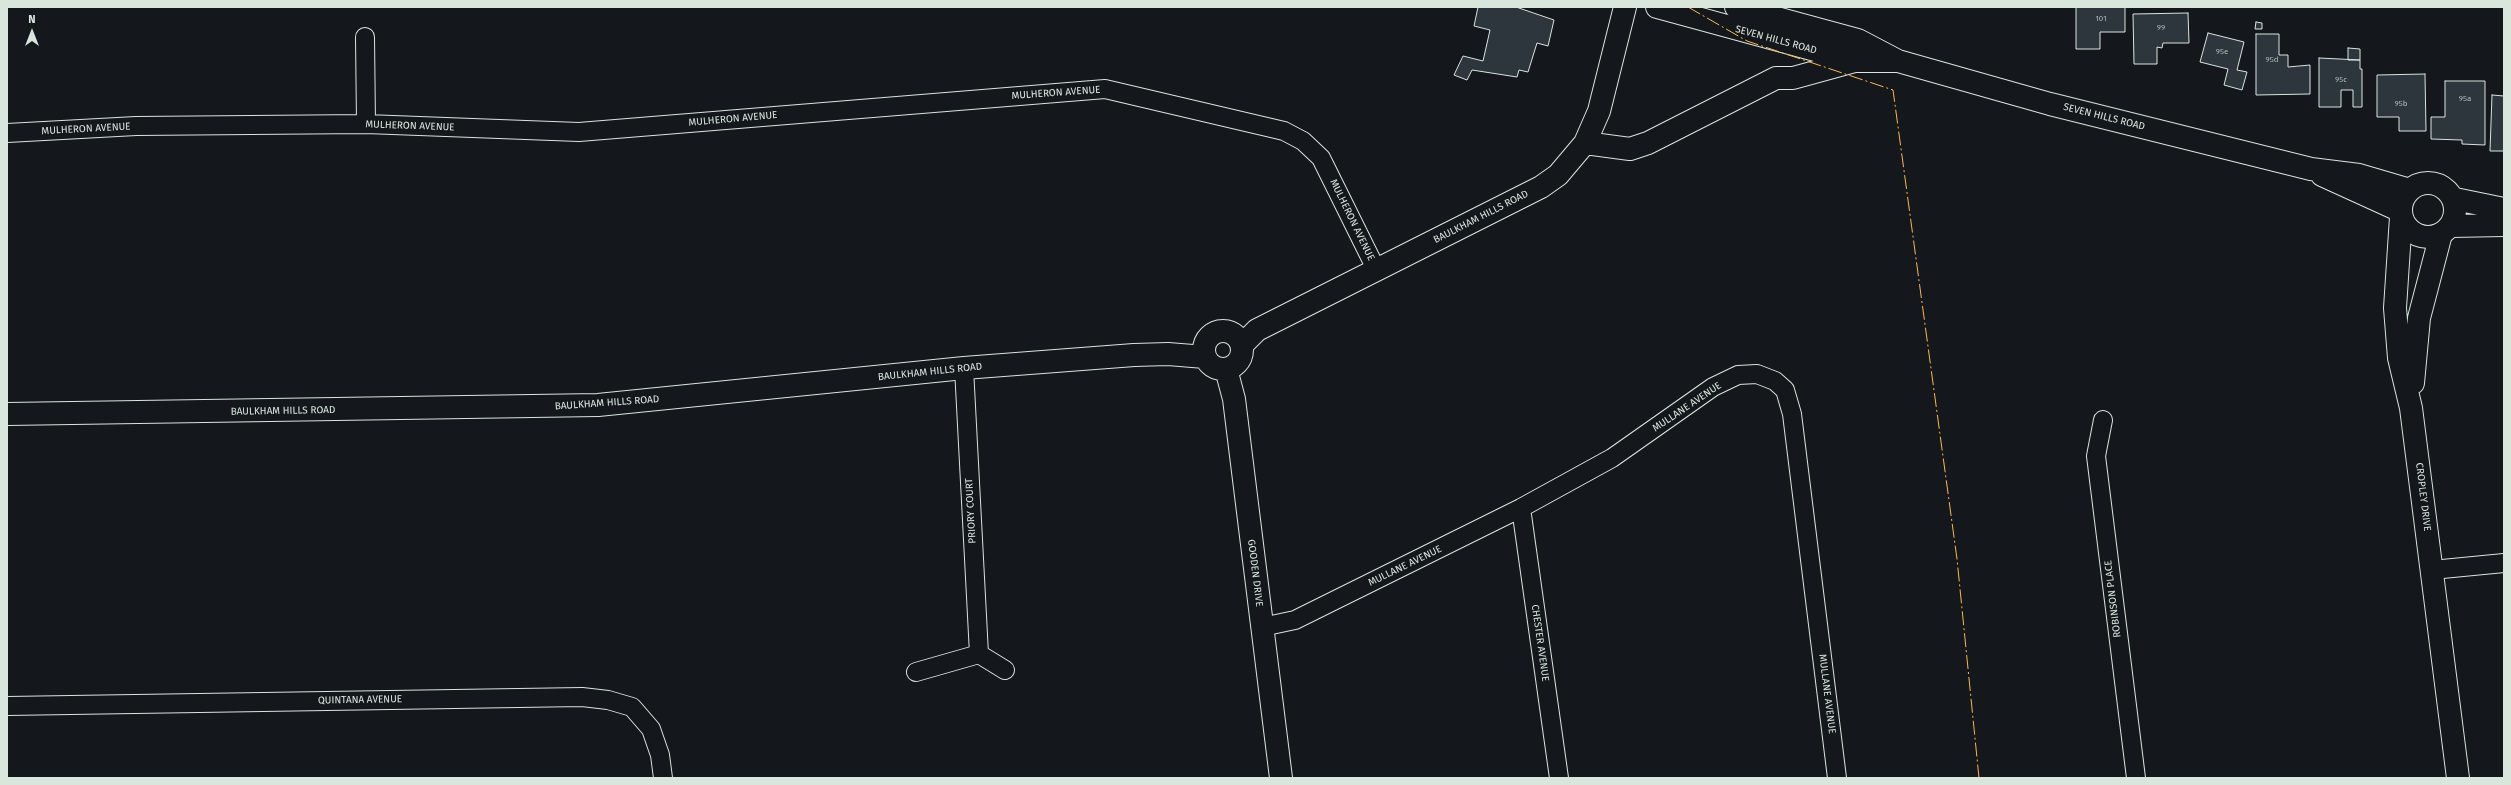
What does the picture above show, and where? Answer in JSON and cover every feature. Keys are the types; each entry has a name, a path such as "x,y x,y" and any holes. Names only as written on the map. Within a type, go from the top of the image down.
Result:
{"street":[{"name":"BAULKHAM HILLS ROAD","path":"1242,345 1258,330 1376,269 1541,187 1562,170 1585,144 1599,111 1625,7"},
{"name":"SEVEN HILLS ROAD","path":"1657,7 1854,61 1898,61"},
{"name":"SEVEN HILLS ROAD","path":"1736,7 1858,40 1898,61 2050,104 2310,169 2359,175 2410,190"},
{"path":"364,36 366,124"},
{"path":"1585,144 1630,149 1648,143 1776,78 1793,78 1854,61"},
{"name":"MULHERON AVENUE","path":"7,133 136,126 366,124 579,132 1104,89 1284,131 1303,141 1321,158 1376,269"},
{"name":"SEVEN HILLS ROAD","path":"2310,169 2401,214"},
{"path":"2504,209 2455,199 2444,188 2436,184 2418,185 2410,190 2402,203 2401,214 2407,227 2417,235 2425,237 2446,230 2504,225"},
{"path":"2411,408 2414,351 2419,318 2446,230 2456,210 2455,199"},
{"name":"CROPLEY DRIVE","path":"2401,214 2395,308 2399,358 2411,408 2458,778"},
{"path":"1214,332 1229,332 1235,334 1242,345 1241,356 1238,362 1226,369 1212,366 1205,357 1204,345 1208,337 1214,332"},
{"name":"BAULKHAM HILLS ROAD","path":"7,414 598,405 964,368 1134,355 1168,354 1205,357"},
{"name":"PRIORY COURT","path":"964,368 979,654"},
{"name":"GOODEN DRIVE","path":"1226,369 1234,399 1281,778"},
{"name":"MULLANE AVENUE","path":"1262,627 1295,620 1521,508 1612,458 1713,387 1738,375 1757,374 1775,380 1785,390 1792,414 1837,778"},
{"name":"ROBINSON PLACE","path":"2103,420 2096,456 2117,636 2136,778"},
{"name":"CHESTER AVENUE","path":"1521,508 1559,778"},
{"path":"2432,570 2504,563"},
{"path":"916,672 979,654 1005,670"},
{"name":"QUINTANA AVENUE","path":"7,706 582,697 608,700 632,707 651,728 660,755 663,778"}],"building":[{"path":"1478,7 1516,7 1554,20 1548,46 1537,43 1528,72 1519,70 1517,77 1472,70 1467,80 1454,75 1463,56 1483,61 1490,30 1474,26"},
{"path":"2076,7 2125,7 2125,32 2100,32 2100,49 2076,49"},
{"path":"2188,13 2189,43 2163,43 2162,48 2157,47 2157,64 2134,64 2133,14"},
{"path":"2256,22 2262,23 2262,29 2255,29"},
{"path":"2208,33 2244,42 2237,70 2247,72 2242,90 2224,85 2228,69 2200,62"},
{"path":"2256,34 2279,34 2279,55 2288,55 2288,67 2310,65 2310,94 2256,95"},
{"path":"2348,48 2360,49 2360,60 2348,60"},
{"path":"2319,58 2360,60 2360,69 2362,69 2362,107 2353,107 2353,90 2341,90 2341,107 2319,107"},
{"path":"2425,74 2426,131 2399,131 2399,117 2377,117 2377,75"},
{"path":"2445,81 2485,81 2485,145 2462,144 2462,140 2431,139 2431,117 2445,117"},
{"path":"2492,95 2504,96 2504,151 2490,151"}],"power":[{"path":"1688,7 1747,41 1893,90 1957,559 1979,778"}]}
